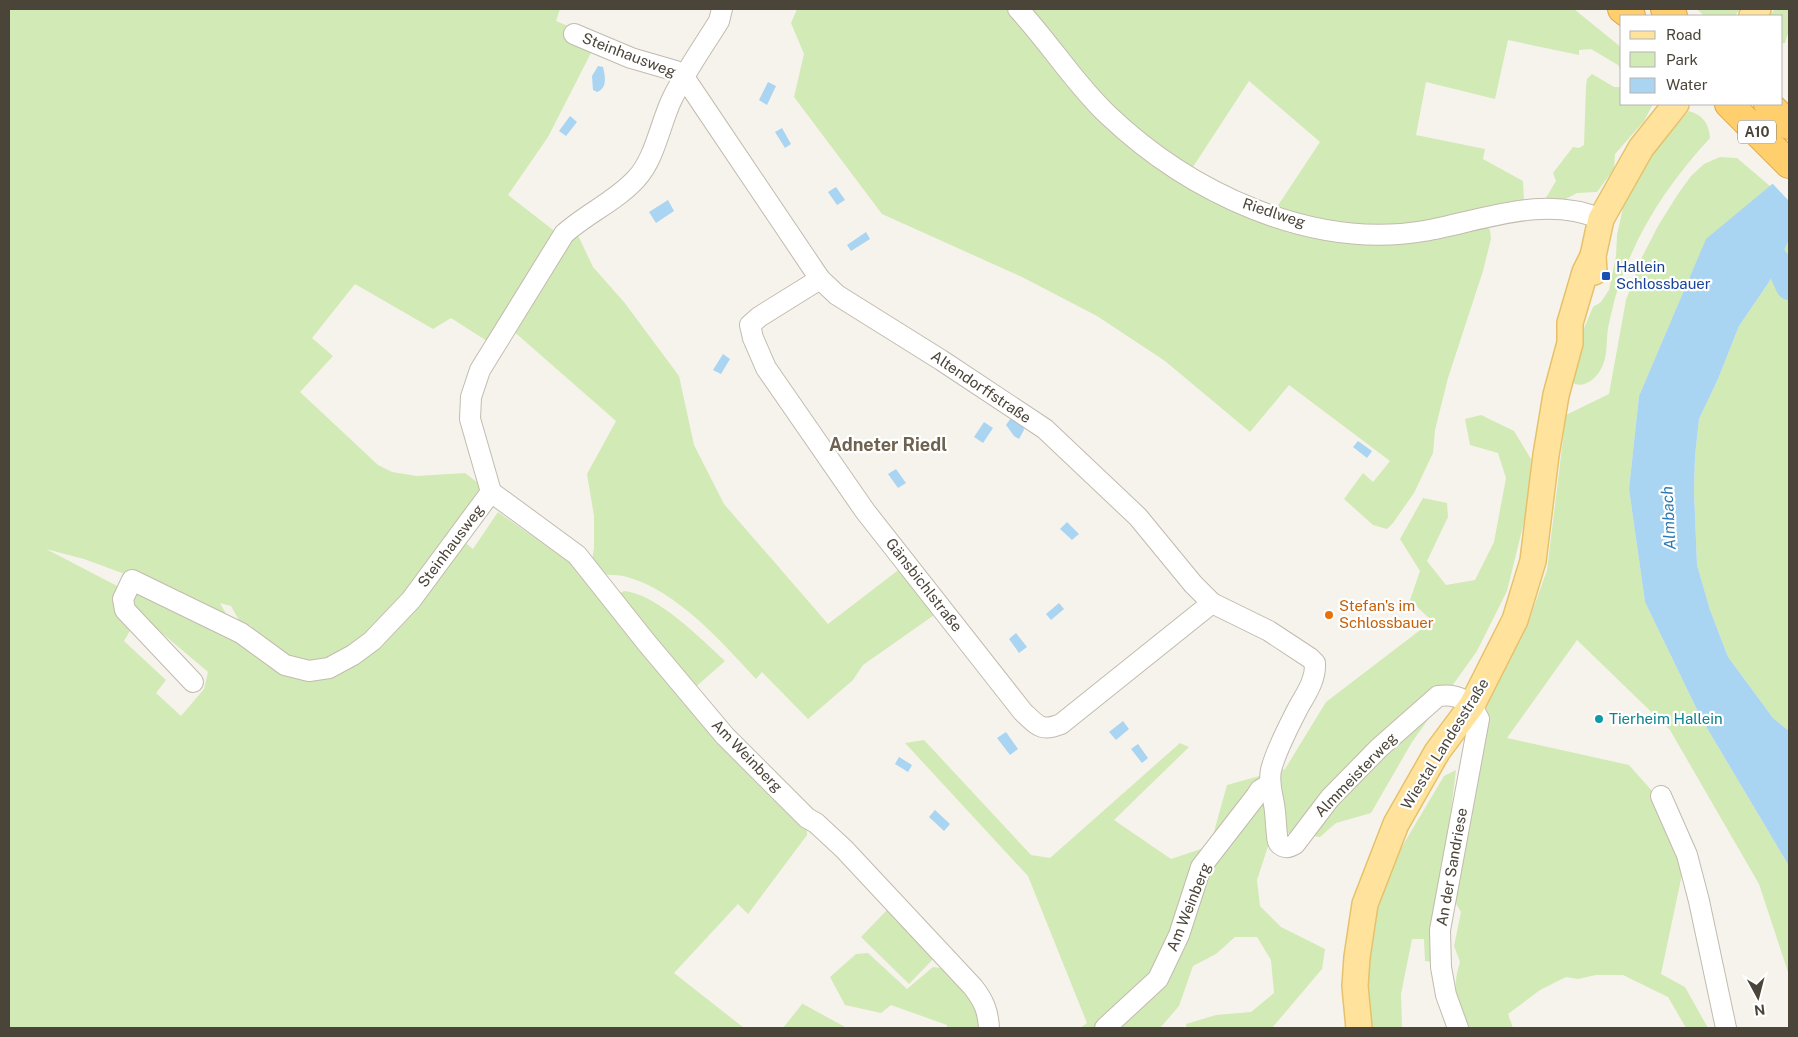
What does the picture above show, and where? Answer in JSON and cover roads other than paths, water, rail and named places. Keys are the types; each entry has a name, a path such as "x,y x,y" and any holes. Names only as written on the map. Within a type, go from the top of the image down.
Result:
{"highway":[{"name":"A10","path":"1730,105 1788,162"},
{"name":"A10","path":"1769,105 1789,125"}],"main road":[{"name":"Wiestal Landesstraße","path":"1359,1028 1355,986 1357,957 1365,904 1396,824 1437,752 1472,705 1515,620 1533,562 1546,455 1556,395 1570,343 1583,322 1589,299 1595,274 1593,256 1601,219 1641,148 1672,109"}],"street":[{"name":"Steinhausweg","path":"193,682 124,610 123,599 132,580 241,632 284,665 309,671 329,668 354,655 372,640 411,600 491,492 470,419 471,396 480,370 564,234 638,178 655,144 671,100 719,21 722,9"},
{"name":"Riedlweg","path":"1018,9 1090,97 1135,139 1154,154 1205,185 1233,200 1276,217 1333,231 1363,234 1391,234 1445,227 1499,213 1523,210 1573,210 1601,219"},
{"name":"Steinhausweg","path":"574,34 631,58 676,71 684,77"},
{"name":"Altendorffstraße","path":"684,77 820,279 837,295 941,360 1045,430 1138,517 1192,584 1212,604 1269,631 1315,663"},
{"name":"Gänsbichlstraße","path":"820,279 759,317 750,325 753,338 766,368 865,511 1023,712 1037,725 1050,728 1061,724 1212,604"},
{"name":"Am Weinberg","path":"491,492 577,555 646,642 726,736 807,818 816,823 844,850 973,988 984,1002 989,1015 989,1028"},
{"name":"Almmeisterweg","path":"1315,663 1313,680 1284,737 1271,770 1270,784 1275,811 1277,839 1279,844 1284,847 1290,847 1295,844 1330,798 1379,748 1438,696 1448,694 1458,696 1472,705"},
{"name":"An der Sandriese","path":"1458,1028 1441,967 1440,930 1479,719 1472,705"},
{"name":"Am Weinberg","path":"1106,1028 1158,980 1179,935 1202,867 1260,790 1270,784"},
{"path":"1661,796 1687,855 1726,1028"}],"water":[{"path":"598,66 603,67 605,81 603,88 597,92 593,90 592,76"},
{"path":"768,82 776,86 767,105 759,100"},
{"path":"570,116 577,122 566,136 559,131"},
{"path":"782,128 791,144 785,148 775,132"},
{"path":"1789,170 1789,240 1769,282 1739,326 1718,379 1699,419 1694,491 1697,565 1710,610 1728,657 1773,718 1789,731 1789,866 1701,718 1645,602 1629,489 1639,396 1706,239"},
{"path":"836,187 845,200 837,205 828,192"},
{"path":"668,200 674,211 656,223 649,212"},
{"path":"866,232 870,239 851,251 847,245"},
{"path":"723,354 730,359 721,374 713,370"},
{"path":"1011,418 1023,427 1024,430 1019,439 1014,436 1006,425"},
{"path":"984,422 993,428 983,443 974,437"},
{"path":"1358,441 1372,451 1367,458 1353,447"},
{"path":"896,469 906,483 898,488 888,474"},
{"path":"1067,522 1079,534 1072,540 1060,529"},
{"path":"1059,603 1064,609 1051,620 1046,614"},
{"path":"1016,633 1027,647 1019,653 1009,639"},
{"path":"1123,721 1129,729 1116,740 1109,732"},
{"path":"1006,732 1018,749 1010,755 997,738"},
{"path":"1138,744 1148,758 1142,763 1131,749"},
{"path":"899,757 912,765 908,772 895,764"},
{"path":"935,810 950,824 944,831 929,817"}],"waterway":[{"name":"Almbach","path":"1757,234 1778,263 1789,287"}],"place":[{"name":"Hallein Schlossbauer","path":"1606,276"},
{"name":"Stefan's im Schlossbauer","path":"1329,615"},
{"name":"Tierheim Hallein","path":"1599,719"}],"district":[{"name":"Adneter Riedl","path":"888,445"}]}
